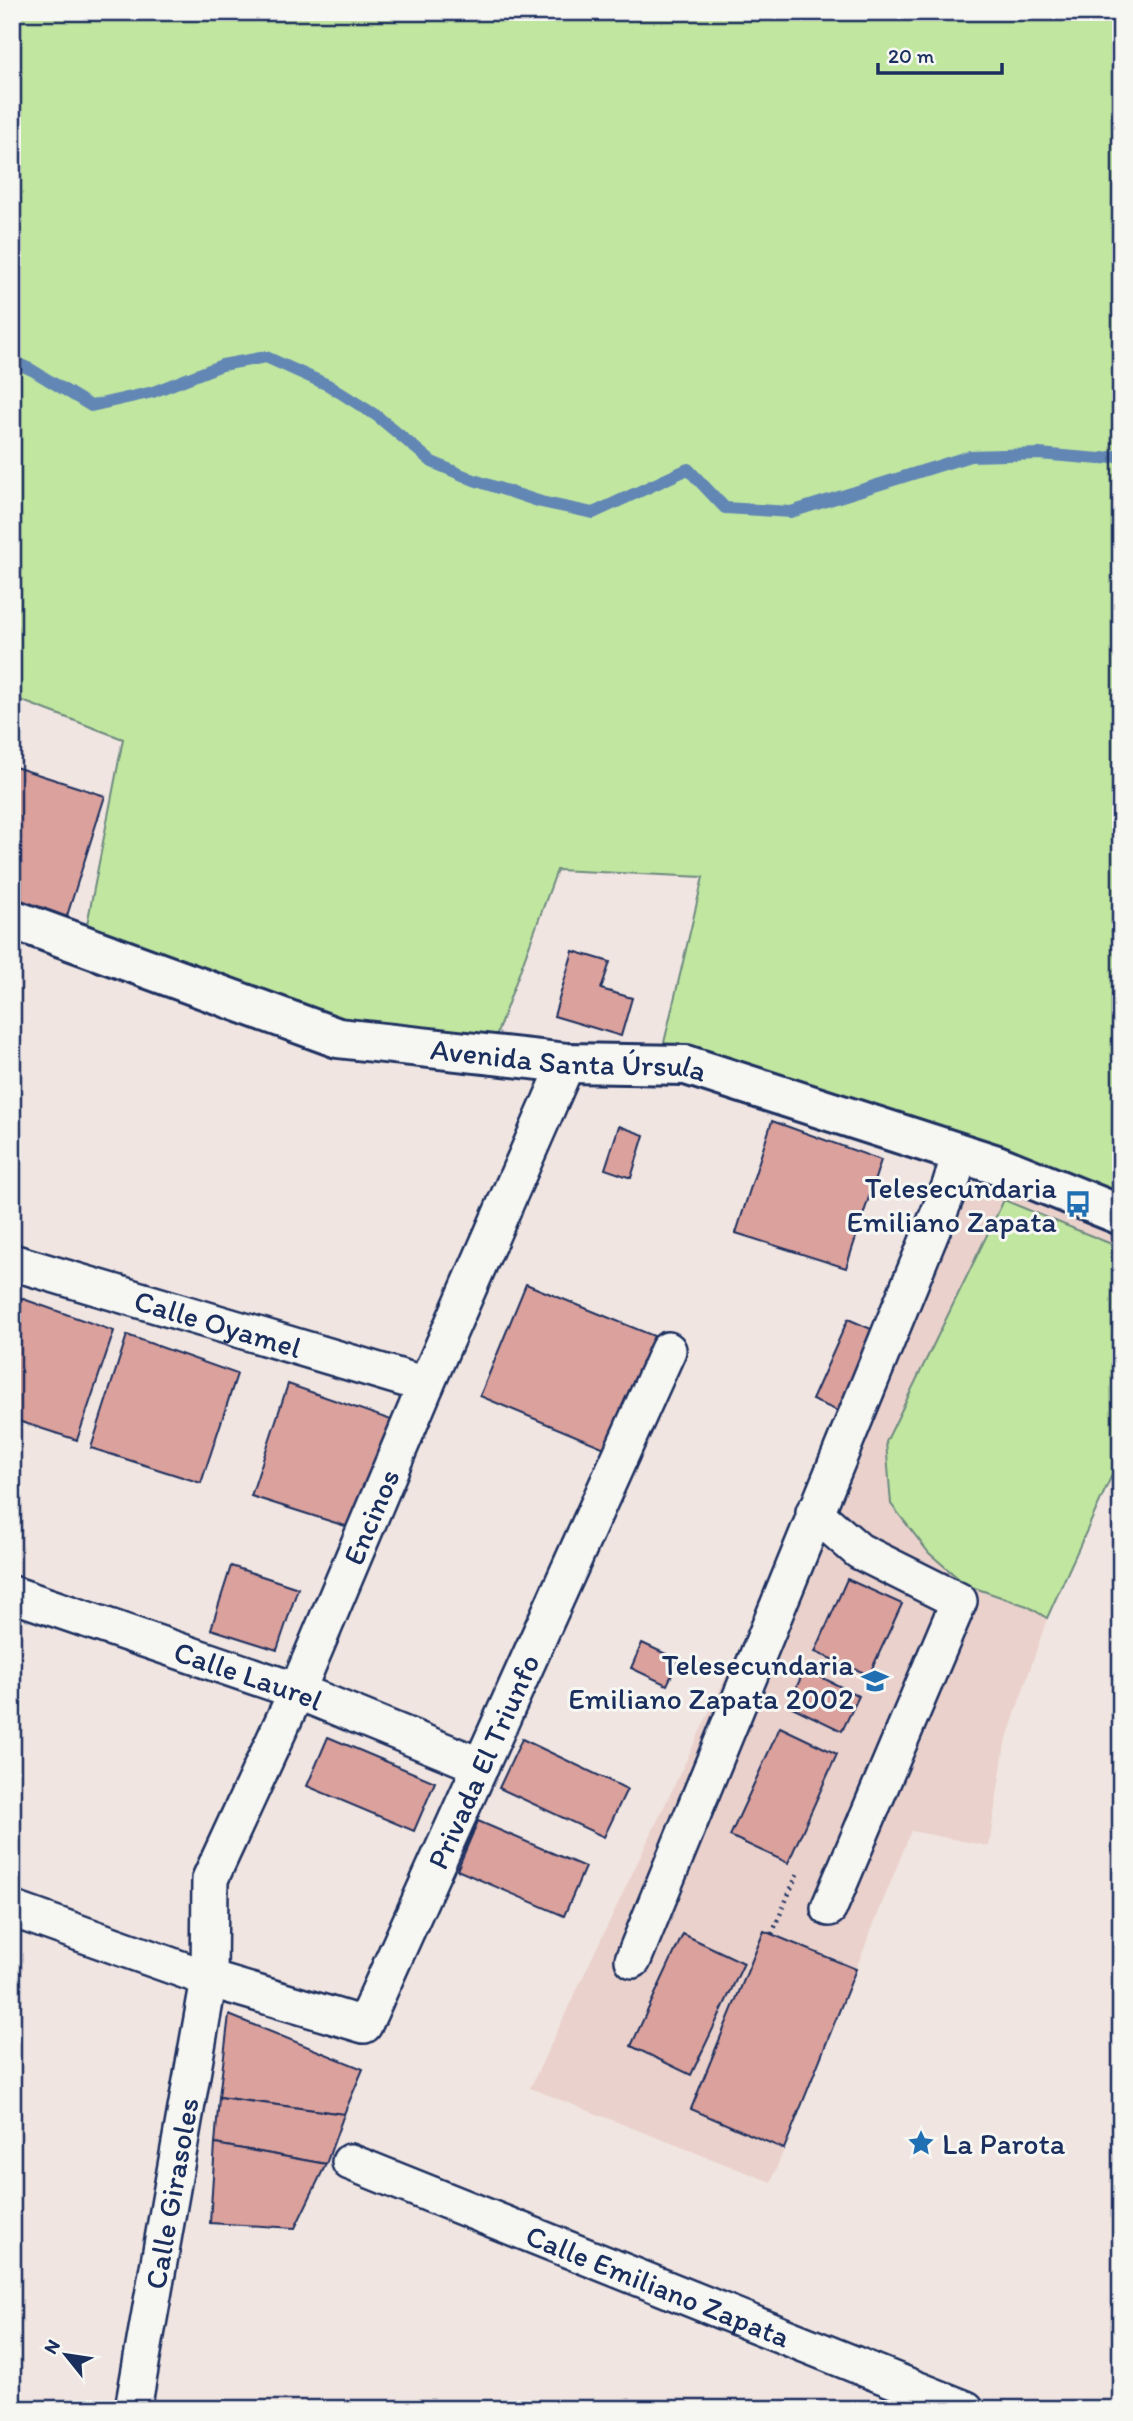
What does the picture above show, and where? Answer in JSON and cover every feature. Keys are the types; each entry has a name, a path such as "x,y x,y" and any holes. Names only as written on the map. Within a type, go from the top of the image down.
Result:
{"street":[{"name":"Avenida Santa Úrsula","path":"12,919 338,1038 567,1063 686,1065 998,1165 1121,1215"},
{"name":"Encinos","path":"209,1979 210,1879 297,1691 426,1385 567,1063"},
{"path":"632,1960 950,1186 960,1154"},
{"name":"Calle Oyamel","path":"12,1262 426,1385"},
{"name":"Privada El Triunfo","path":"209,1979 364,2025 667,1350"},
{"path":"814,1512 859,1551 959,1601 829,1908"},
{"name":"Calle Laurel","path":"12,1594 297,1691 481,1766"},
{"path":"12,1909 209,1979"},
{"name":"Calle Girasoles","path":"134,2409 209,1979"},
{"name":"Calle Emiliano Zapata","path":"350,2162 897,2396 966,2409"}],"shaded area":[{"name":"Telesecundaria Emiliano Zapata 2002","path":"957,1192 1078,1204 1121,1225 1121,1447 1065,1565 1005,1744 989,1846 911,1831 771,2182 530,2088"}],"green space":[{"path":"12,12 1121,12 1121,1225 659,1064 703,877 557,870 489,1055 338,1038 83,945 123,739 12,697"},
{"path":"1004,1200 1121,1248 1121,1455 1047,1618 1027,1606 966,1585 929,1553 891,1504 886,1442"}],"building":[{"path":"12,766 105,796 66,919 12,900"},
{"path":"573,951 610,962 601,989 632,998 621,1036 554,1016"},
{"path":"772,1121 881,1160 846,1268 736,1233"},
{"path":"619,1126 644,1135 631,1178 605,1169"},
{"path":"526,1284 654,1336 607,1449 480,1396"},
{"path":"12,1295 114,1331 77,1440 12,1419"},
{"path":"848,1319 878,1332 843,1413 812,1400"},
{"path":"127,1335 237,1374 201,1483 91,1448"},
{"path":"288,1384 397,1422 361,1531 251,1496"},
{"path":"231,1566 298,1588 277,1650 211,1629"},
{"path":"847,1579 902,1604 869,1675 815,1652"},
{"path":"642,1643 679,1660 667,1685 631,1668"},
{"path":"805,1669 859,1696 842,1731 788,1705"},
{"path":"780,1727 837,1754 788,1863 730,1836"},
{"path":"328,1737 435,1782 414,1831 307,1786"},
{"path":"522,1739 627,1789 604,1837 499,1788"},
{"path":"478,1821 585,1867 564,1916 457,1870"},
{"path":"764,1931 856,1969 784,2149 691,2109"},
{"path":"683,1934 744,1963 691,2075 631,2046"},
{"path":"229,2015 363,2069 344,2114 219,2097"},
{"path":"219,2097 344,2114 326,2164 215,2144"},
{"path":"215,2144 326,2164 295,2228 210,2223"},
{"path":"12,2267 19,2268 12,2309"}],"waterway":[{"path":"12,361 91,406 153,392 222,365 266,357 328,385 377,416 432,462 474,480 541,502 593,513 688,469 725,508 791,512 970,456 1039,454 1100,459 1121,455"}],"place":[{"name":"Telesecundaria Emiliano Zapata","path":"1078,1204"},
{"name":"Telesecundaria Emiliano Zapata 2002","path":"875,1681"},
{"name":"La Parota","path":"921,2143"}]}
